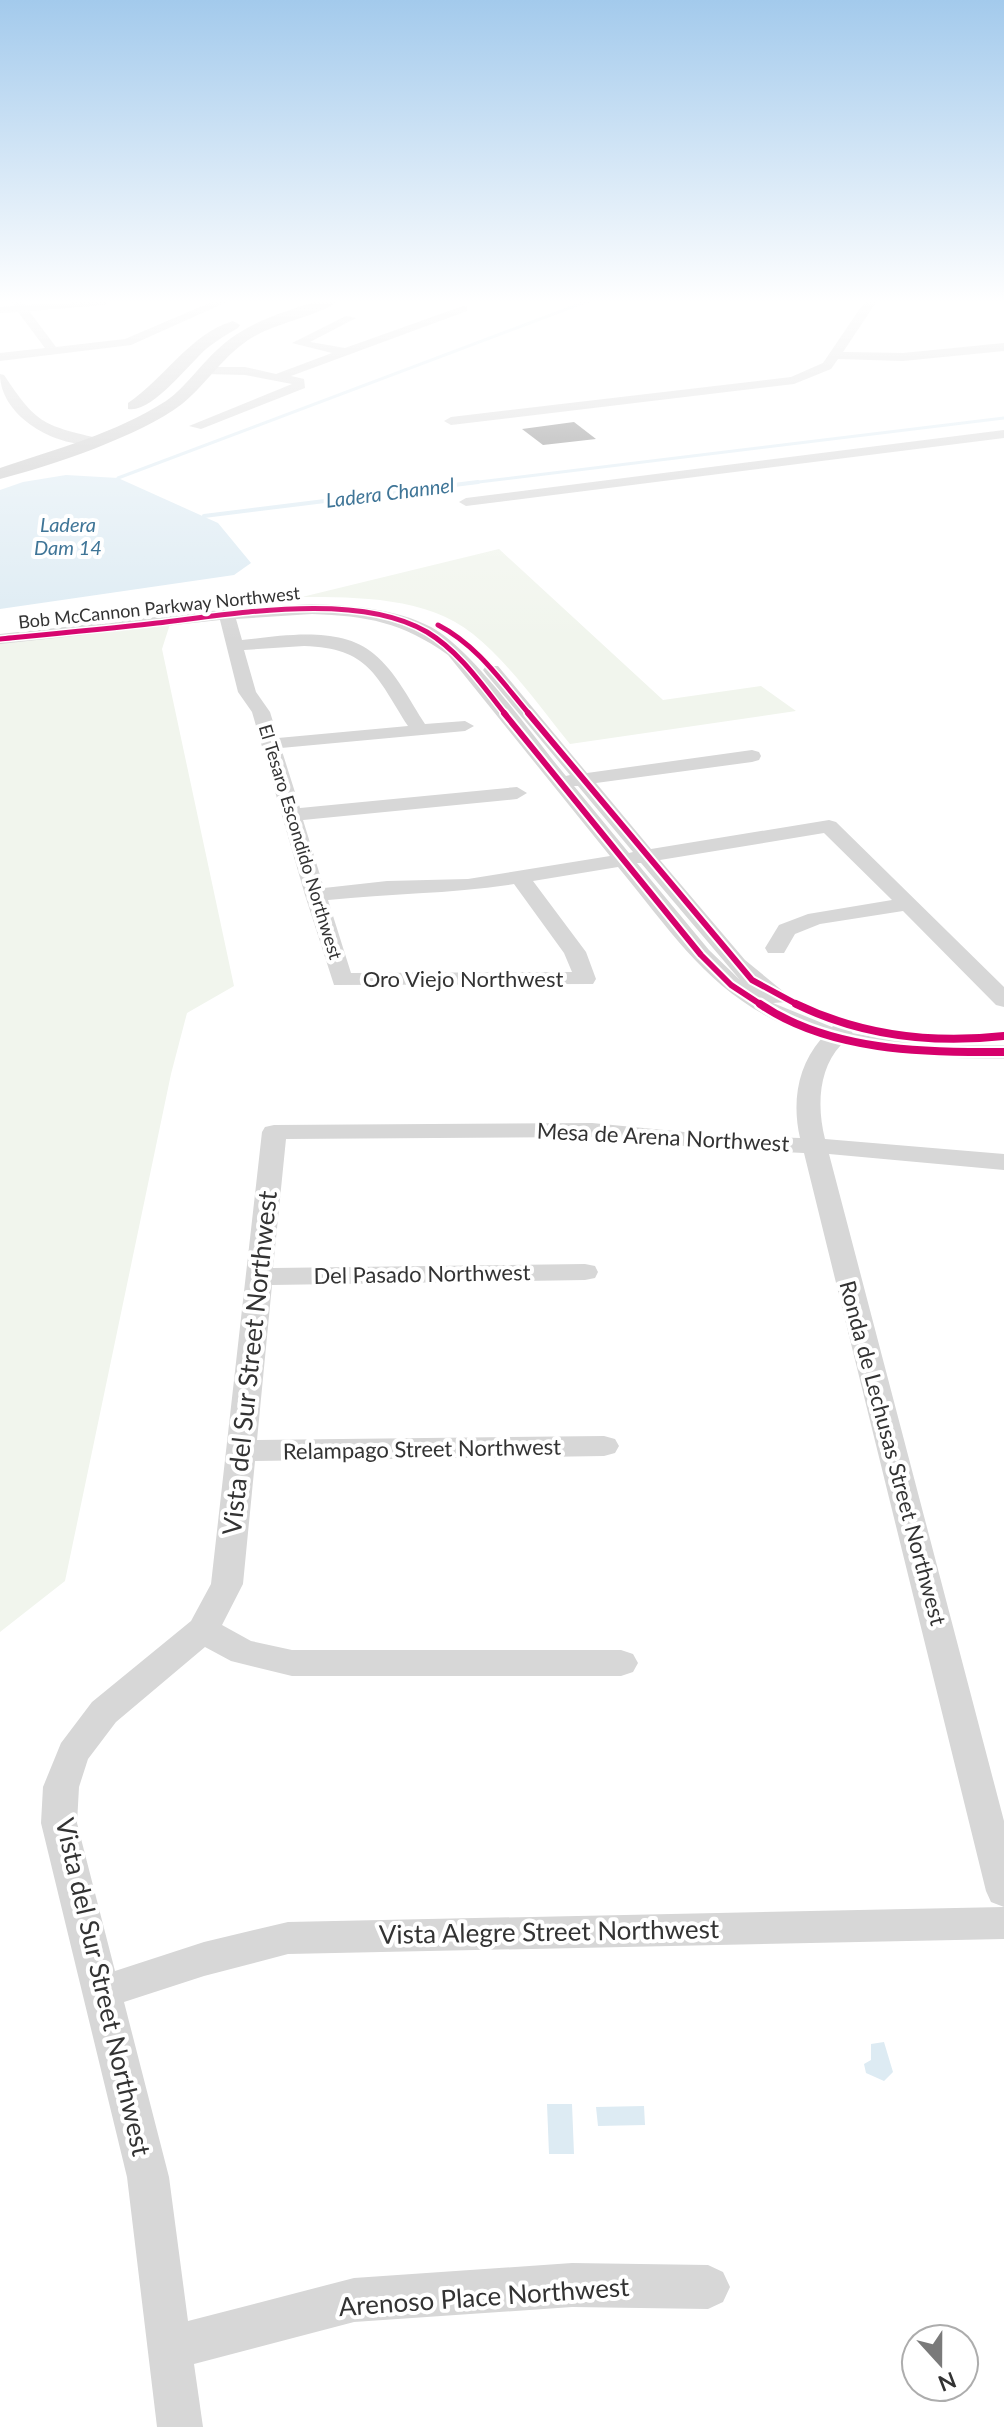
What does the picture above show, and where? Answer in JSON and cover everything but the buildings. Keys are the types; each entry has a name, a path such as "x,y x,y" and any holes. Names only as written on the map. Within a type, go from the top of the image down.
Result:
{"main road":[{"path":"0,462 71,436 116,414"},
{"path":"0,474 92,441 152,414"}],"street":[{"path":"22,414 36,426 92,441"},
{"path":"196,426 226,414"},
{"path":"451,421 507,414"},
{"path":"466,502 1004,434"},
{"name":"Bob McCannon Parkway Northwest","path":"0,636 273,604 352,605 400,612 439,625 467,642 752,980 842,1031 922,1038 1004,1036"},
{"name":"Bob McCannon Parkway Northwest","path":"0,636 278,610 343,611 389,618 428,632 454,651 716,972 740,993 797,1024 943,1053 1004,1052"},
{"name":"El Tesaro Escondido Northwest","path":"227,616 247,692 261,712 342,980"},
{"path":"234,646 309,641 341,645 367,655 420,731"},
{"path":"270,744 465,726"},
{"path":"560,783 752,756"},
{"path":"291,815 517,793"},
{"path":"315,895 387,887 468,885 829,826 1004,1000"},
{"name":"Oro Viejo Northwest","path":"342,980 585,979 575,952 520,878"},
{"path":"776,948 787,930 815,918 907,904"},
{"name":"Ronda de Lechusas Street Northwest","path":"842,1031 819,1059 811,1084 808,1115 813,1145 1004,1891"},
{"name":"Mesa de Arena Northwest","path":"274,1132 592,1130 715,1142 813,1145 1004,1162"},
{"name":"Vista del Sur Street Northwest","path":"180,2427 148,2177 59,1823 61,1787 73,1753 104,1712 203,1630 227,1584 274,1132"},
{"name":"Del Pasado Northwest","path":"259,1277 585,1272"},
{"name":"Relampago Street Northwest","path":"240,1451 604,1446"},
{"path":"203,1630 243,1652 292,1663 621,1663"},
{"name":"Vista Alegre Street Northwest","path":"103,1992 204,1959 288,1938 1004,1923"},
{"name":"Arenoso Place Northwest","path":"170,2348 354,2300 572,2285 708,2287"}],"shaded area":[{"path":"499,549 663,700 761,686 796,711 570,744 500,659 455,622 413,606 391,602 302,597"},
{"path":"170,624 162,649 234,986 187,1013 171,1074 65,1581 0,1632 0,643"}],"water":[{"name":"Ladera Dam 14","path":"66,475 118,478 218,523 251,563 234,575 0,609 0,490 23,482"},
{"path":"884,2042 893,2072 884,2081 866,2073 864,2064 871,2060 871,2044"},
{"path":"547,2104 572,2104 574,2154 549,2154"},
{"path":"644,2106 645,2125 598,2126 596,2107"}],"waterway":[{"path":"118,478 287,414"},
{"name":"Ladera Channel","path":"462,484 1004,418"},
{"name":"Ladera Channel","path":"204,516 478,482"}],"cycle path":[{"path":"0,639 230,614 312,609 352,611 391,618 425,630 454,651 701,955 731,985 765,1008 801,1025 840,1038 922,1050 1004,1052"},
{"path":"438,625 456,634 475,650 752,980 809,1011 873,1031 939,1040 1004,1036"}]}
